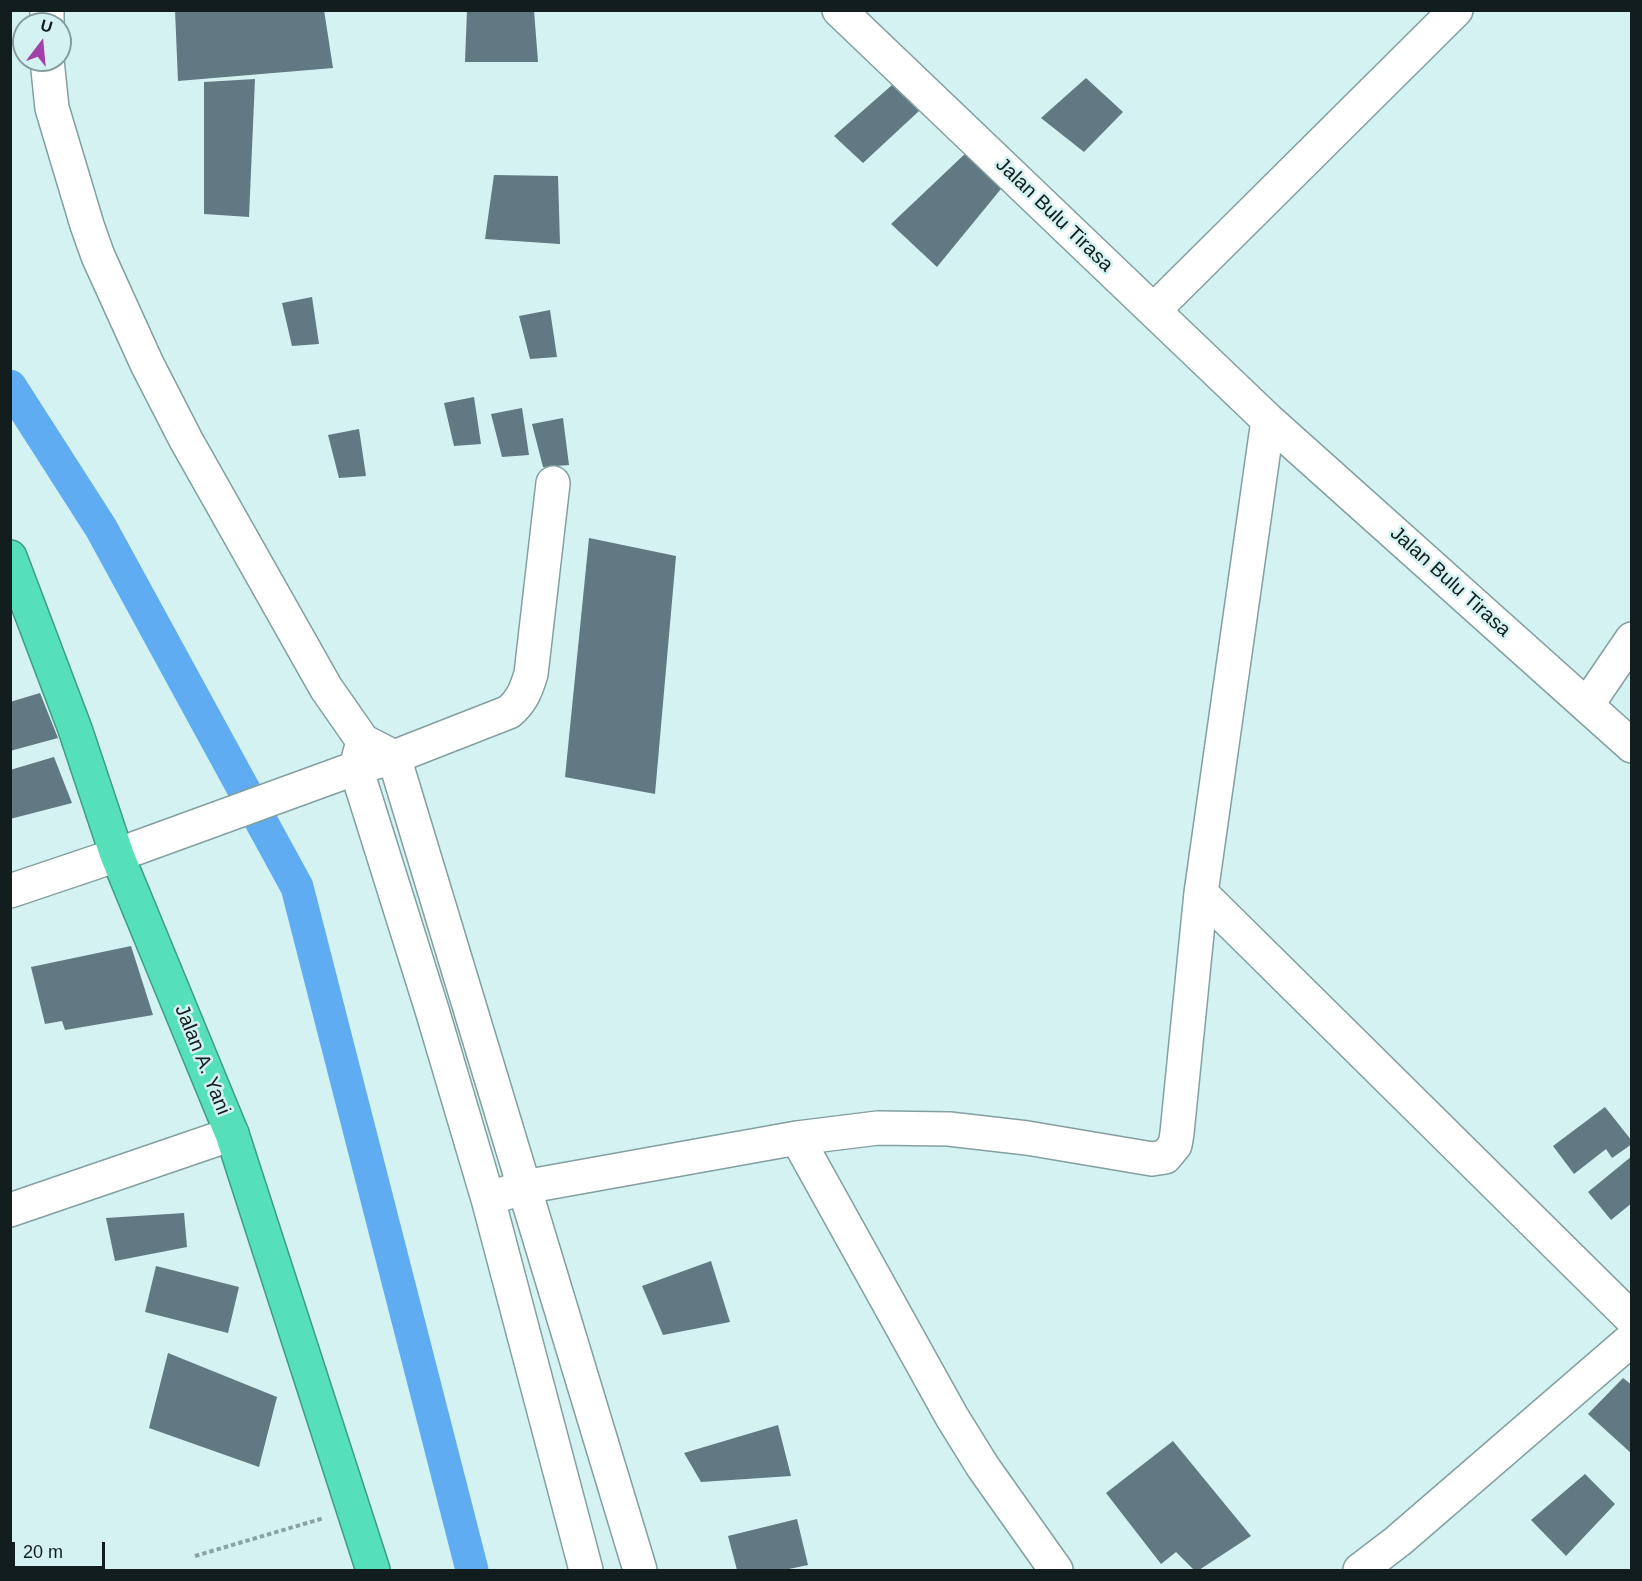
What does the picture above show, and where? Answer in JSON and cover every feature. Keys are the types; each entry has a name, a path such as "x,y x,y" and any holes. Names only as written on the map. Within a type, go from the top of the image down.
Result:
{"highway":[{"name":"Jalan A. Yani","path":"10,557 75,729 117,855 232,1134 373,1570"}],"street":[{"name":"Jalan Bulu Tirasa","path":"839,10 1268,420 1632,746"},
{"path":"1155,310 1456,10"},
{"path":"48,72 52,108 98,256 142,353 186,440 326,688 432,1010 488,1199 586,1570"},
{"path":"488,1199 524,1187 797,1138 878,1128 949,1129 1028,1138 1152,1159 1166,1157 1175,1145 1177,1133 1201,893 1268,420"},
{"path":"10,891 196,826 352,762 394,757 509,712 520,703 531,674 553,483"},
{"path":"1587,705 1632,639"},
{"path":"394,757 640,1570"},
{"path":"1201,893 1632,1319"},
{"path":"10,1210 232,1134"},
{"path":"797,1138 952,1417 983,1467 1056,1570"},
{"path":"1360,1570 1398,1541 1632,1339"}],"path":[{"path":"195,1556 354,1510"}],"building":[{"path":"175,10 324,10 333,68 178,81"},
{"path":"467,10 534,10 538,62 465,62"},
{"path":"1086,78 1123,112 1084,152 1041,118"},
{"path":"255,79 249,217 204,214 204,82"},
{"path":"892,85 919,111 863,163 834,136"},
{"path":"968,151 1005,184 937,267 891,224"},
{"path":"494,175 558,176 560,244 485,239"},
{"path":"312,297 319,344 292,346 282,303"},
{"path":"550,310 557,357 530,359 519,316"},
{"path":"474,397 481,444 454,446 444,403"},
{"path":"522,408 529,455 502,457 491,414"},
{"path":"563,418 569,465 543,467 532,424"},
{"path":"359,429 366,476 339,478 328,435"},
{"path":"589,538 676,556 655,794 565,777"},
{"path":"40,693 58,738 10,751 10,702"},
{"path":"54,757 72,803 10,819 10,770"},
{"path":"131,946 153,1015 65,1030 62,1021 45,1024 31,967"},
{"path":"1605,1107 1632,1144 1612,1158 1606,1149 1574,1174 1553,1146"},
{"path":"1632,1156 1632,1203 1611,1220 1588,1192"},
{"path":"184,1213 187,1247 115,1261 106,1218"},
{"path":"711,1261 730,1322 663,1335 642,1286"},
{"path":"156,1266 239,1287 228,1333 145,1312"},
{"path":"168,1353 277,1397 259,1467 149,1428"},
{"path":"1623,1378 1632,1385 1632,1454 1588,1414"},
{"path":"778,1425 791,1476 701,1482 684,1453"},
{"path":"1173,1441 1251,1536 1199,1570 1194,1570 1176,1552 1161,1564 1106,1493"},
{"path":"1585,1474 1615,1504 1566,1556 1531,1520"},
{"path":"797,1519 808,1565 784,1570 737,1570 728,1536"}],"waterway":[{"path":"10,386 101,528 297,887 472,1570"}]}
